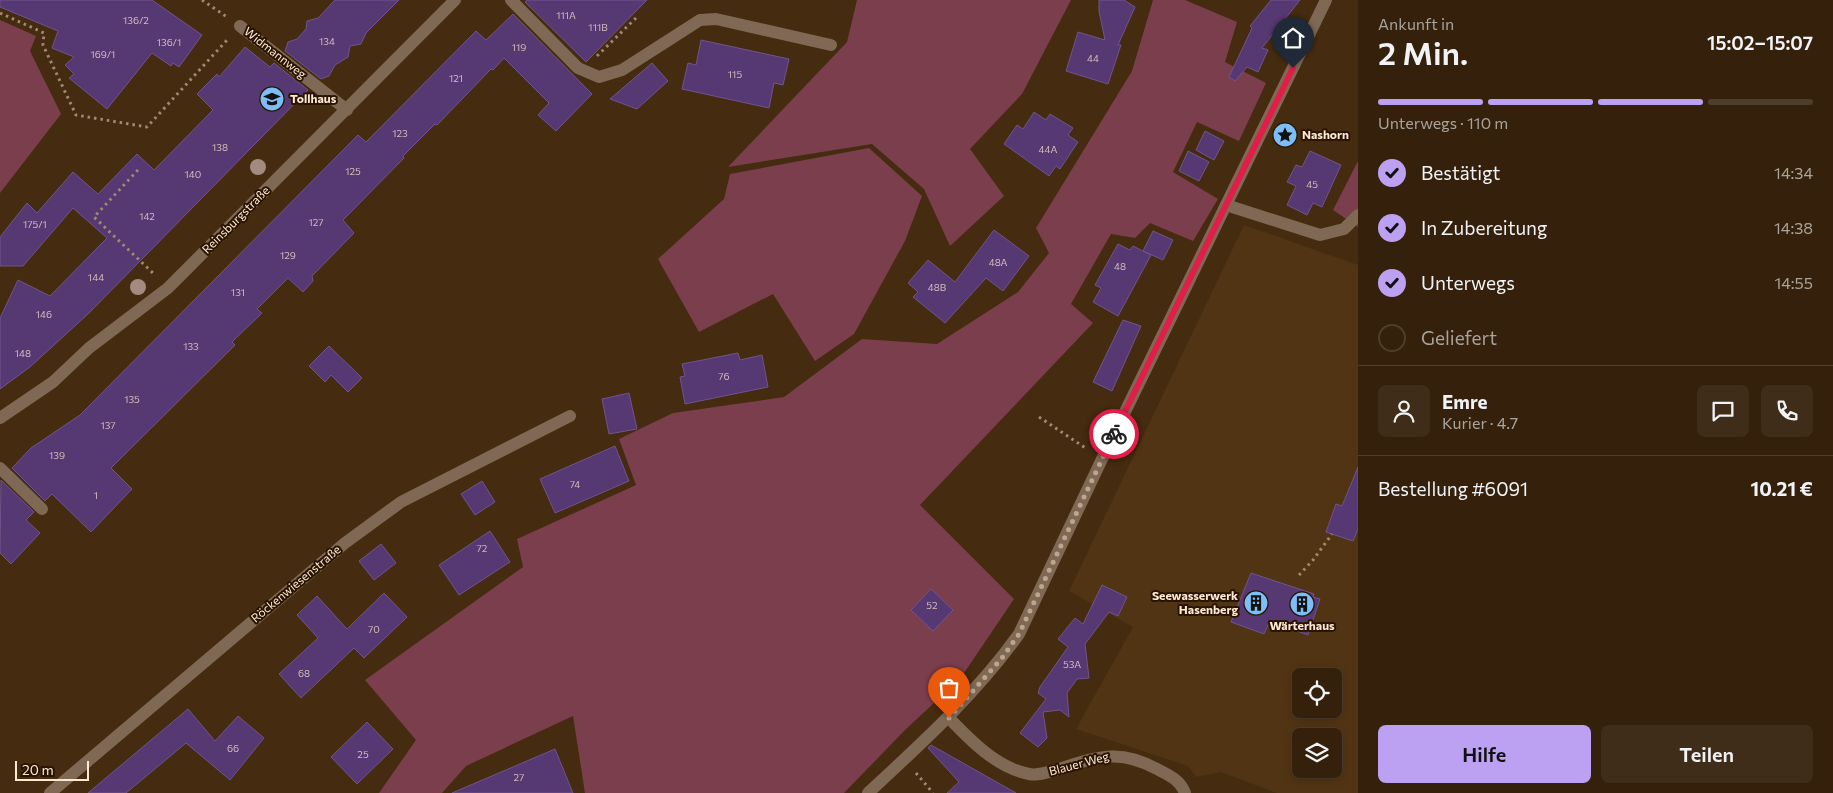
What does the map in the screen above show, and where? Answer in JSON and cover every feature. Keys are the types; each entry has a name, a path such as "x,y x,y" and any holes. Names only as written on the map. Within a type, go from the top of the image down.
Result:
{"street":[{"name":"Reinsburgstraße","path":"0,418 53,382 89,348 168,288 455,0"},
{"path":"511,0 578,68 599,77 622,70 700,20 716,19 831,45"},
{"path":"868,793 949,718 1002,658 1019,634 1102,459 1326,0"},
{"name":"Widmannweg","path":"240,26 346,110"},
{"path":"1226,205 1320,236 1344,229 1358,215"},
{"name":"Röckenwiesenstraße","path":"50,793 344,543 401,502 570,416"},
{"path":"0,468 42,509"},
{"name":"Blauer Weg","path":"949,718 975,745 1012,768 1030,774 1044,773 1113,754 1151,766 1174,778 1185,793"}],"path":[{"name":"Widmannweg","path":"202,0 240,26"},
{"path":"0,13 44,33 43,45 76,115 147,127 240,26"},
{"path":"596,58 637,17"},
{"path":"138,170 94,217 168,288"},
{"path":"1039,417 1102,459"},
{"path":"1299,575 1313,560 1332,534"},
{"path":"905,759 933,793"}],"shaded area":[{"path":"857,0 1071,0 1022,94 970,149 1004,196 950,246 924,189 872,144 728,167 847,42"},
{"path":"1153,0 1185,0 1237,22 1225,62 1266,83 1239,141 1197,122 1173,172 1218,199 1193,241 1150,223 1135,238 1111,234 1071,304 1093,323 920,505 1014,599 960,679 906,729 844,793 585,793 573,716 466,766 442,793 379,793 416,740 365,680 523,567 517,539 636,485 619,439 673,413 784,397 862,339 937,344 1018,292 1049,253 1036,228 1132,71"},
{"path":"0,20 36,36 30,51 61,114 0,193"},
{"path":"869,148 922,196 905,241 854,334 815,361 773,294 699,332 658,259 724,199 730,174"},
{"path":"1358,161 1358,227 1333,210"},
{"path":"1244,225 1358,265 1358,793 1277,793 1221,772 1196,777 1188,766 1076,729 1133,627 1069,591"}],"building":[{"path":"0,0 152,0 202,35 179,67 173,63 171,66 152,53 107,109 69,78 74,74 65,65 74,57 52,48 58,31 0,7"},
{"path":"335,0 399,0 366,33 361,44 350,46 348,57 335,65 329,76 321,79 285,51 288,42 297,39 306,29 307,21 318,18"},
{"path":"527,0 647,0 586,62 525,2"},
{"path":"1099,0 1124,0 1135,7 1118,45 1121,45 1108,84 1066,71 1078,32 1105,40 1099,11"},
{"path":"1271,0 1300,0 1262,48 1268,50 1258,72 1247,67 1235,81 1229,77 1252,28 1250,26"},
{"path":"513,14 592,94 556,131 538,115 549,103 504,58 403,156 404,158 343,220 354,233 312,276 313,281 303,292 288,278 257,309 262,313 232,342 235,345 111,468 132,489 91,532 52,494 45,501 12,468 31,448 80,415 358,135 366,142 476,31 486,40"},
{"path":"701,40 789,59 783,85 774,83 769,108 682,89 688,63 696,65"},
{"path":"245,47 270,67 274,63 308,90 89,313 30,367 0,389 0,318 18,280 50,296 107,238 73,208 23,266 0,266 0,237 27,203 37,213 73,172 98,194 137,154 154,170 213,110 197,94 217,74 219,77"},
{"path":"652,63 668,81 637,109 610,99"},
{"path":"1034,112 1046,120 1050,114 1073,128 1068,135 1078,142 1060,169 1056,166 1049,176 1004,144 1017,125 1023,129"},
{"path":"1205,131 1224,141 1214,160 1196,150"},
{"path":"1188,151 1209,162 1199,181 1179,171"},
{"path":"1310,151 1341,165 1322,207 1313,203 1307,215 1287,205 1296,186 1287,182 1296,165 1302,167"},
{"path":"994,230 1029,256 1003,291 986,278 945,323 913,297 918,292 908,283 928,260 955,282"},
{"path":"1153,231 1173,240 1163,260 1143,251"},
{"path":"1118,244 1130,250 1133,246 1151,255 1118,316 1093,302 1101,288 1095,285"},
{"path":"1123,320 1141,326 1112,391 1093,382"},
{"path":"329,346 362,378 348,392 331,375 325,382 309,366"},
{"path":"738,353 740,360 762,355 768,387 685,404 680,377 685,376 682,364"},
{"path":"629,393 637,429 609,434 602,399"},
{"path":"615,446 629,481 555,513 540,479"},
{"path":"1358,467 1358,529 1353,541 1326,532 1336,504 1342,506"},
{"path":"1,480 34,512 26,520 40,533 11,564 0,553"},
{"path":"482,481 495,502 475,515 461,494"},
{"path":"490,531 510,562 459,595 439,565"},
{"path":"381,544 396,563 374,580 359,561"},
{"path":"1251,573 1314,594 1313,597 1320,599 1308,635 1270,621 1264,634 1231,622"},
{"path":"1102,585 1127,597 1118,616 1109,612 1085,644 1089,678 1077,679 1067,693 1069,717 1060,710 1043,712 1047,738 1038,747 1020,733 1046,699 1038,693 1040,687 1068,647 1058,639 1075,618 1083,624"},
{"path":"931,589 953,610 933,631 911,610"},
{"path":"384,593 407,617 364,658 354,648 301,698 279,674 318,638 297,615 317,596 347,629"},
{"path":"188,709 215,741 238,716 264,738 230,780 186,743 126,793 88,793"},
{"path":"367,722 393,749 357,784 331,757"},
{"path":"931,745 1016,793 947,793 959,782 928,748"},
{"path":"555,749 573,793 452,793"}],"way so far":[{"path":"949,718 1002,658 1019,634 1114,434"}],"place":[{"name":"Tollhaus","path":"272,99"},
{"name":"Nashorn","path":"1285,135"},
{"name":"Seewasserwerk Hasenberg","path":"1256,603"},
{"name":"Wärterhaus","path":"1302,604"}],"route":[{"path":"1114,434 1293,68"}]}
